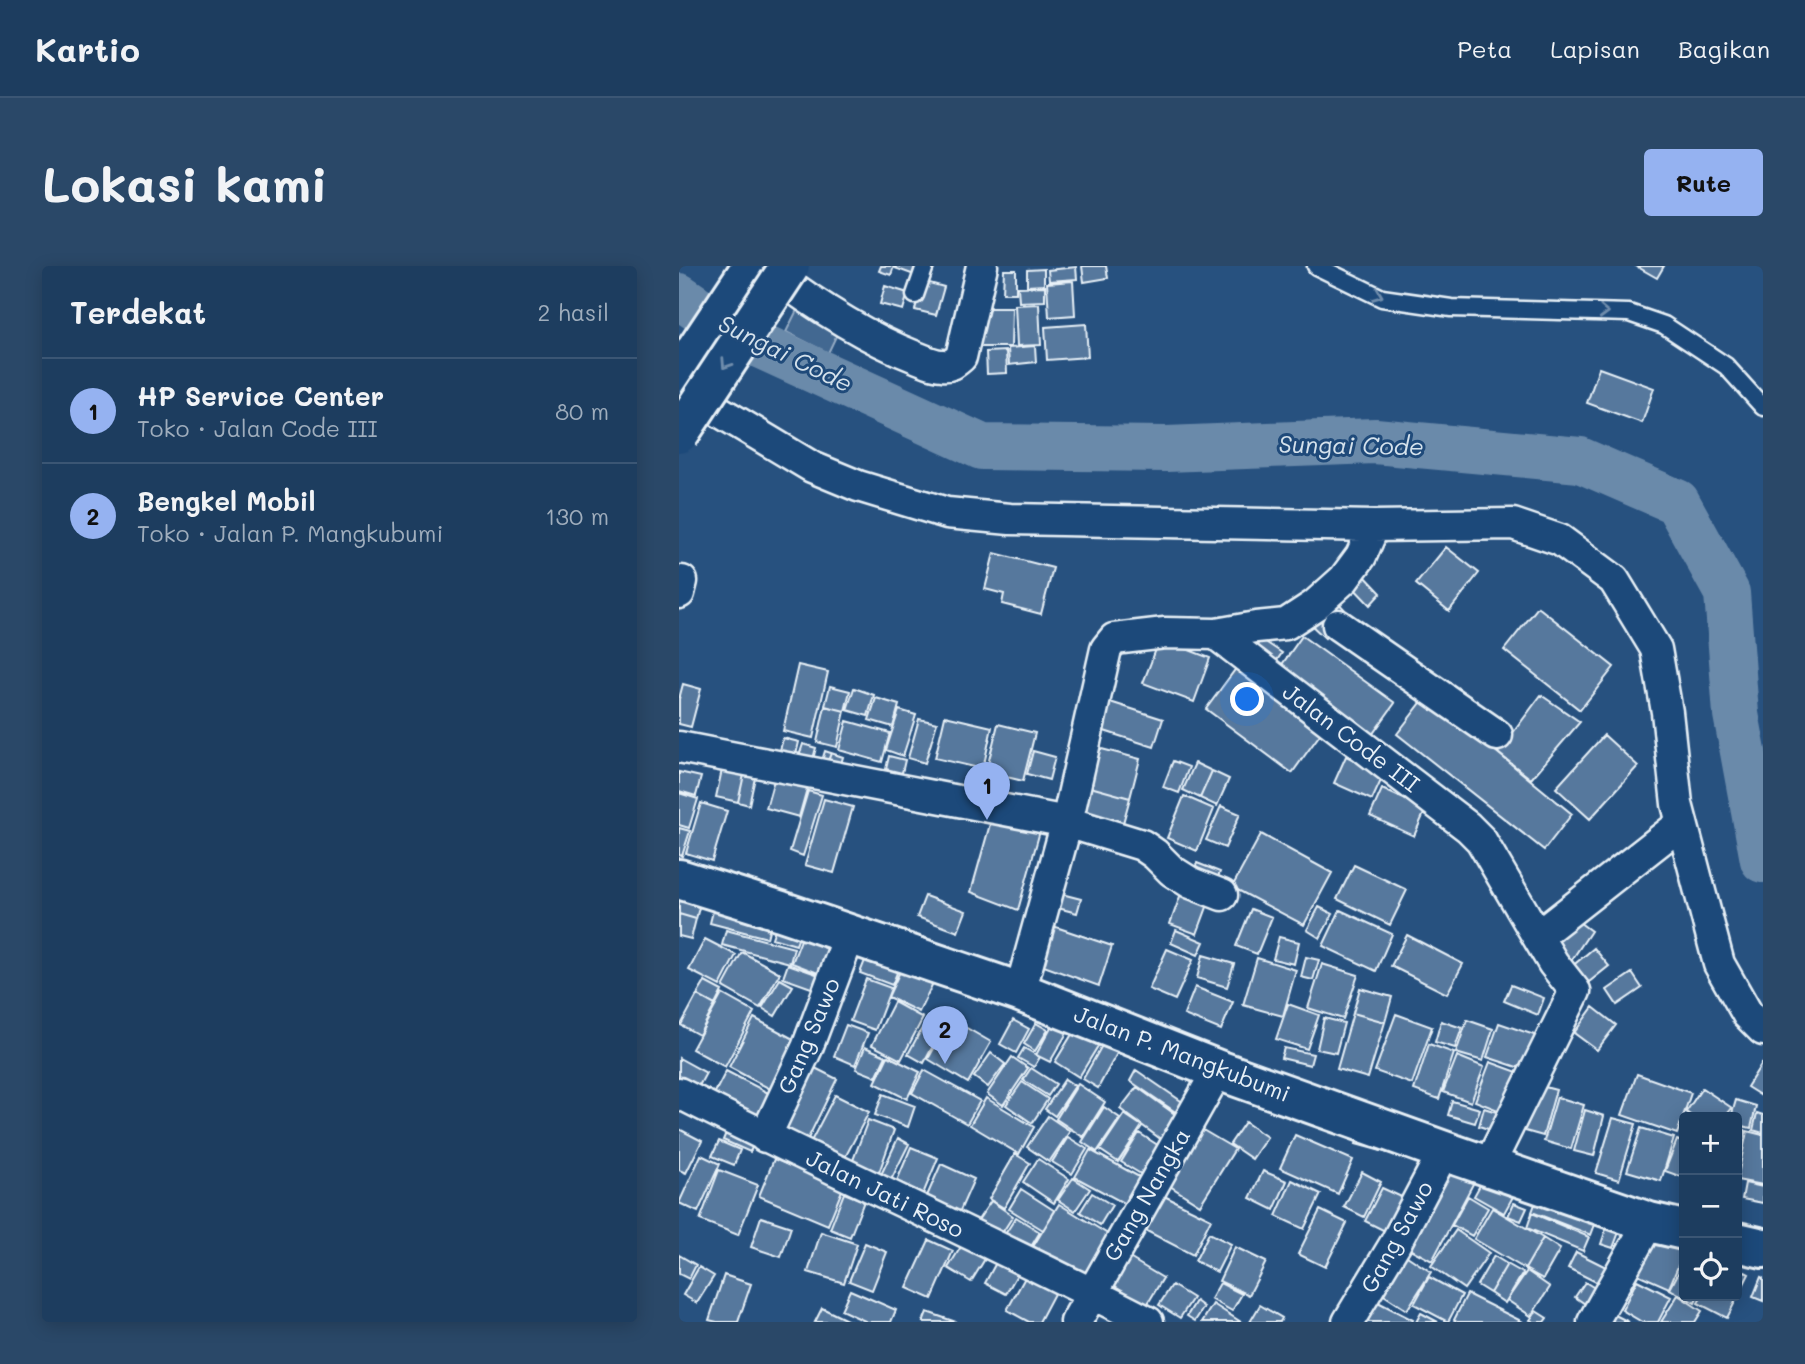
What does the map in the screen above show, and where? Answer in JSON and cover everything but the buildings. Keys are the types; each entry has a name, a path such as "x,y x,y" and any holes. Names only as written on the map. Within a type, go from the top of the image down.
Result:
{"main road":[{"path":"679,376 752,266"},
{"path":"679,434 790,266"},
{"name":"Jalan P. Mangkubumi","path":"679,879 1020,992 1218,1070 1444,1151 1667,1226"},
{"path":"1742,1243 1763,1248"}],"street":[{"path":"763,266 798,292 891,348 939,366 952,364 961,357 982,266"},
{"path":"679,387 812,467 858,486 947,513 1010,519 1374,526 1513,524 1560,540 1614,580 1656,649 1667,712 1677,804 1719,964 1748,1014 1763,1030"},
{"path":"1020,992 1067,822 1106,649 1114,639 1165,633 1216,635 1256,626 1286,624 1325,614 1344,579 1361,556 1374,526"},
{"path":"1325,614 1497,735"},
{"name":"Jalan Code III","path":"1216,635 1468,827 1481,840 1553,963 1576,991 1489,1166"},
{"path":"679,747 1067,822 1142,845 1172,871 1191,883 1222,895"},
{"path":"1538,936 1682,823"},
{"name":"Gang Sawo","path":"765,1137 807,1048 850,934"},
{"name":"Gang Nangka","path":"1076,1322 1218,1070"},
{"name":"Jalan Jati Roso","path":"679,1093 1149,1322"},
{"name":"Gang Sawo","path":"1348,1322 1395,1244 1444,1151"},
{"path":"1593,1322 1667,1226"}],"lane":[{"path":"915,295 925,266"},
{"path":"1316,266 1382,298 1451,308 1629,313 1664,325 1726,366 1763,407"}],"shaded area":[{"path":"798,308 839,330 828,353 786,332"}],"waterway":[{"name":"Sungai Code","path":"679,296 733,333 982,447 1166,449 1375,441 1580,460 1677,502 1727,593 1736,714 1763,860"}],"place":[{"name":"HP Service Center","path":"987,820"},
{"name":"Bengkel Mobil","path":"945,1064"}]}
